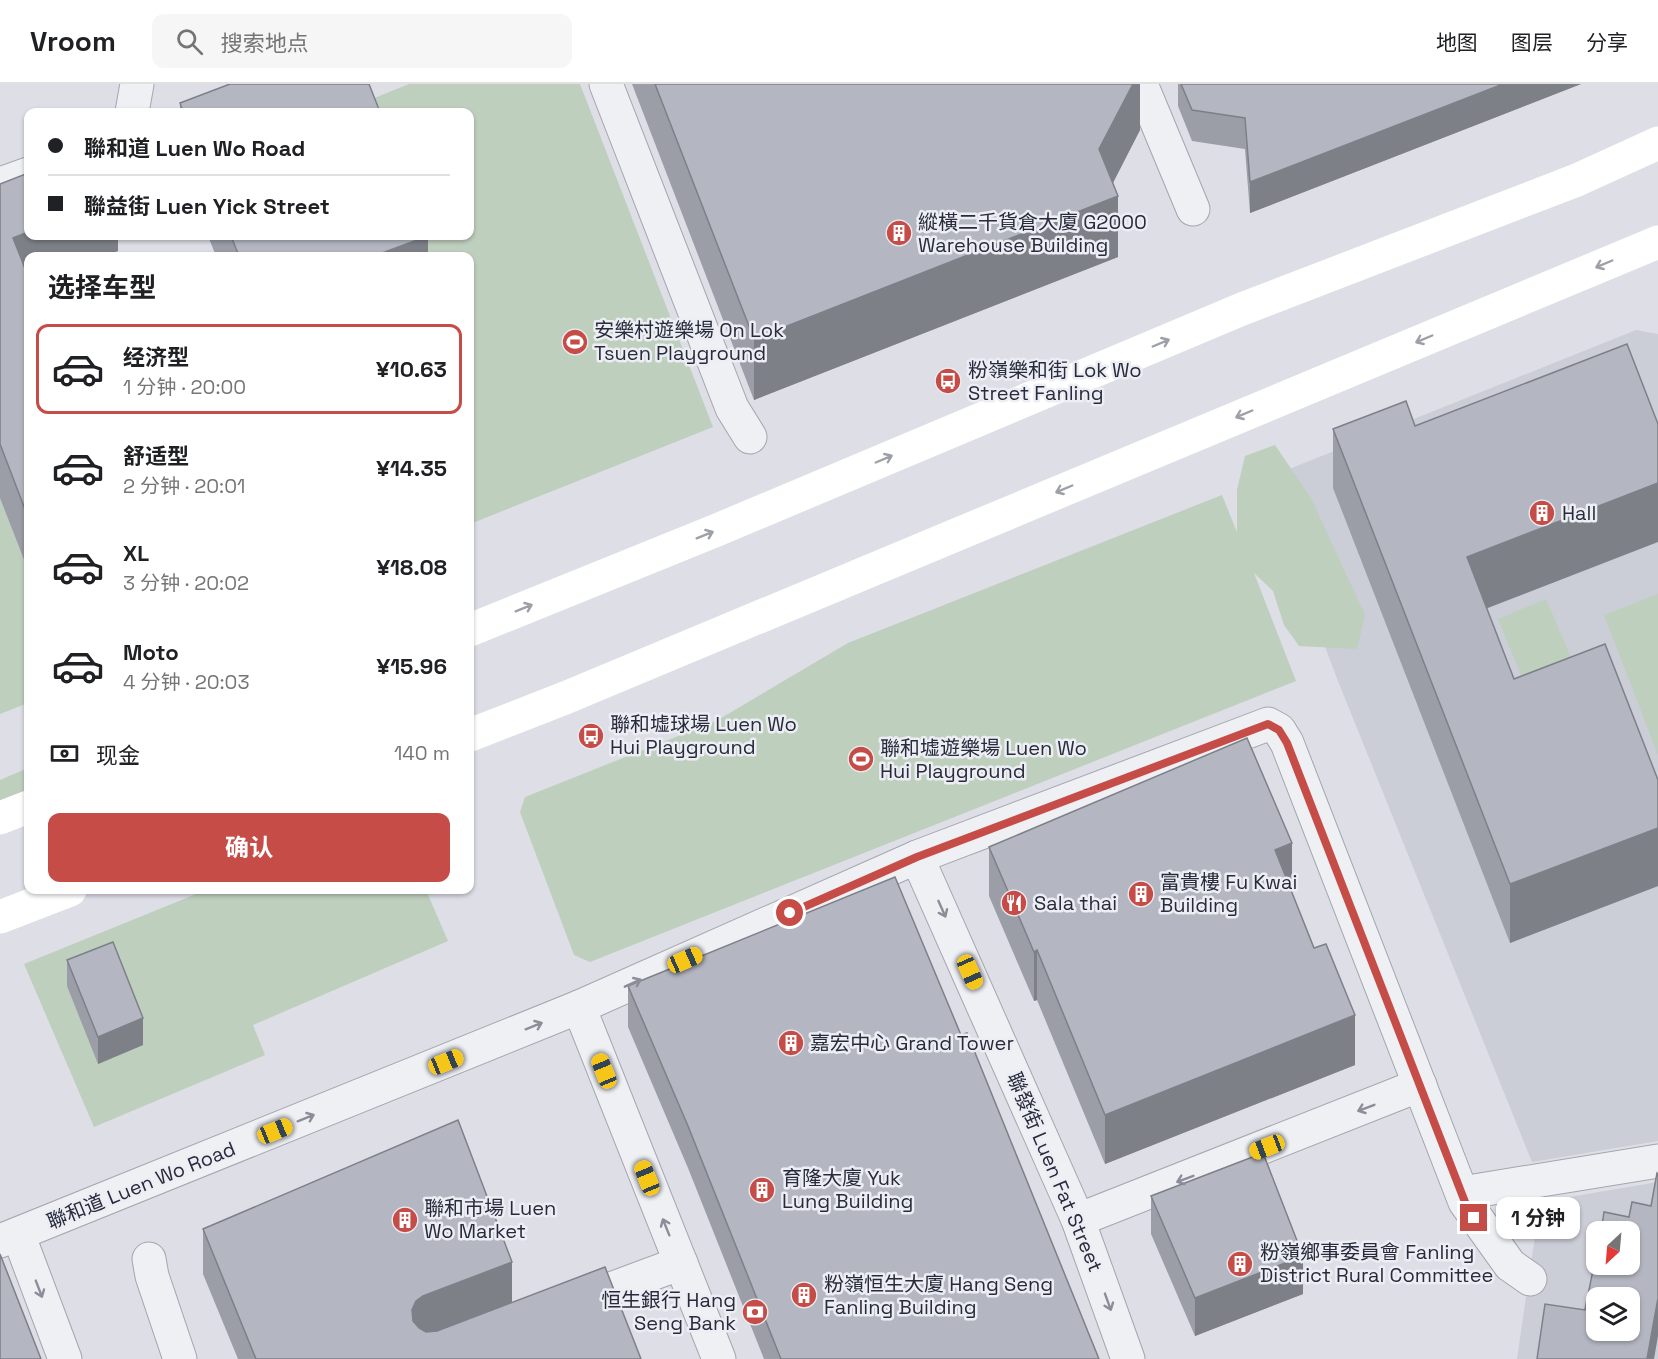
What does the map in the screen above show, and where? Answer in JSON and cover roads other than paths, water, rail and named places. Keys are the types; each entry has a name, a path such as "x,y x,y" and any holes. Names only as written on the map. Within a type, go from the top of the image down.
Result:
{"main road":[{"path":"474,628 717,530 1242,309 1577,180 1658,143"},
{"path":"474,733 1658,242"},
{"path":"0,818 24,809"},
{"path":"0,917 60,894"}],"street":[{"path":"133,108 137,84"},
{"path":"606,84 732,408 750,437"},
{"path":"1141,84 1193,209"},
{"path":"0,184 24,175"},
{"name":"聯和道 Luen Wo Road","path":"9,1238 579,1007 917,857 1246,730 1268,724 1279,730 1287,743 1420,1085"},
{"name":"聯發街 Luen Fat Street","path":"917,857 1078,1220 1128,1359"},
{"path":"579,1007 719,1359"},
{"path":"1078,1220 1420,1085 1462,1193 1491,1242 1510,1265 1530,1279"},
{"path":"1462,1193 1658,1161"},
{"path":"9,1238 65,1359"},
{"path":"149,1259 152,1276 180,1359"},
{"path":"549,1312 681,1263"}],"place":[{"name":"縱橫二千貨倉大廈 G2000 Warehouse Building","path":"899,233"},
{"name":"安樂村遊樂場 On Lok Tsuen Playground","path":"575,342"},
{"name":"粉嶺樂和街 Lok Wo Street Fanling","path":"948,381"},
{"name":"Hall","path":"1542,513"},
{"name":"聯和墟球場 Luen Wo Hui Playground","path":"591,736"},
{"name":"聯和墟遊樂場 Luen Wo Hui Playground","path":"861,759"},
{"name":"富貴樓 Fu Kwai Building","path":"1141,894"},
{"name":"Sala thai","path":"1014,903"},
{"name":"嘉宏中心 Grand Tower","path":"791,1043"},
{"name":"育隆大廈 Yuk Lung Building","path":"762,1190"},
{"name":"聯和市場 Luen Wo Market","path":"405,1220"},
{"name":"粉嶺鄉事委員會 Fanling District Rural Committee","path":"1240,1264"},
{"name":"粉嶺恒生大廈 Hang Seng Fanling Building","path":"804,1295"},
{"name":"恒生銀行 Hang Seng Bank","path":"755,1312"}]}
